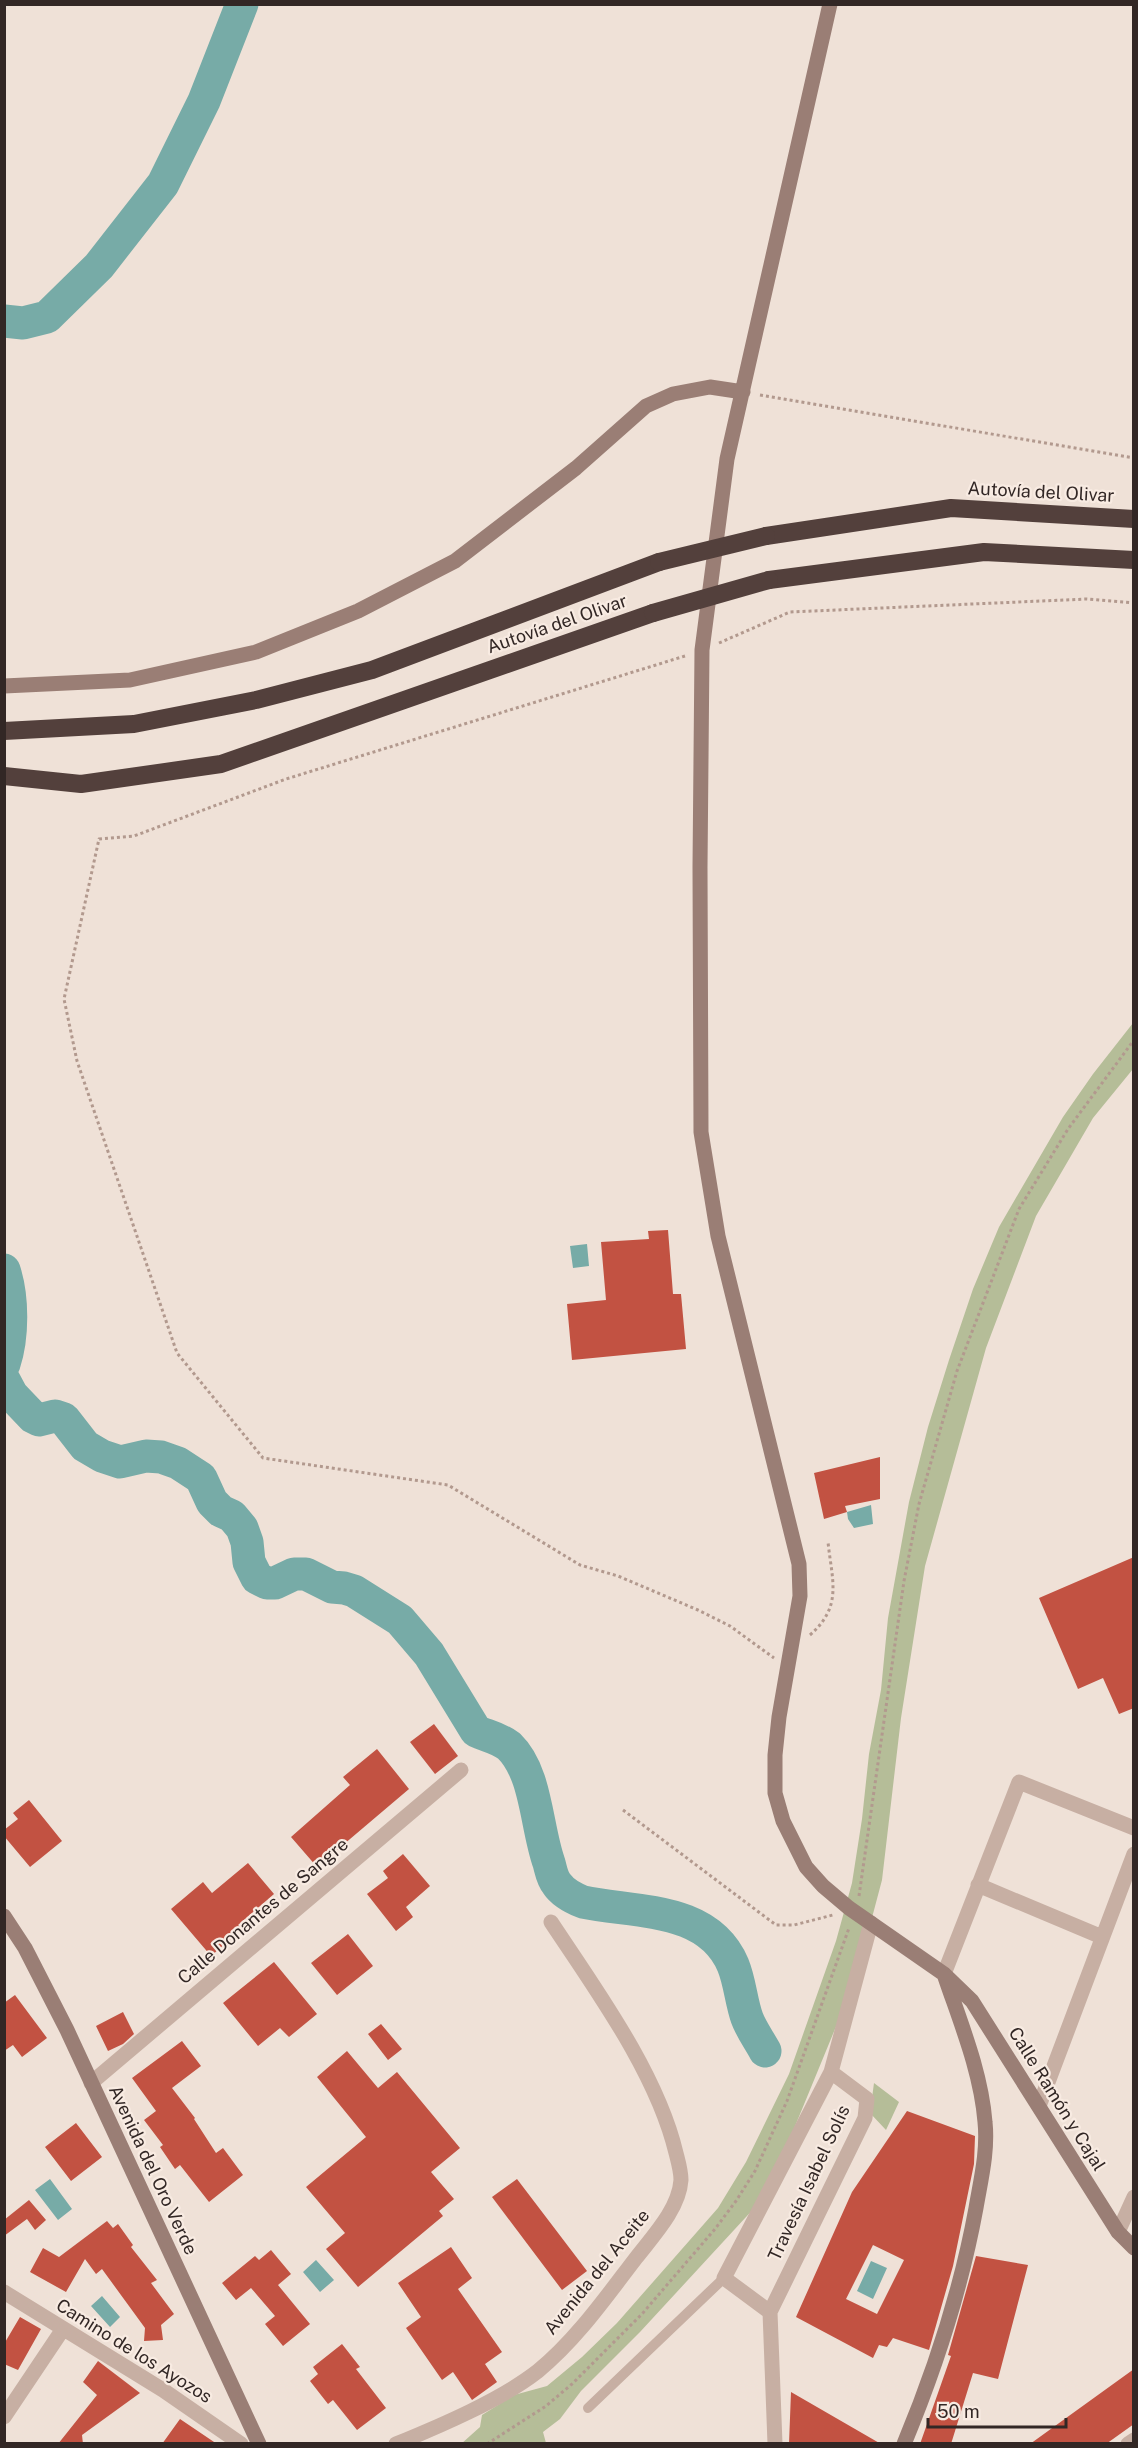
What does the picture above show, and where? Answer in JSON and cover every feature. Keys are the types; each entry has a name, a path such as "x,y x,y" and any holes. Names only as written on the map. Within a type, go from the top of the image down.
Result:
{"highway":[{"name":"Autovía del Olivar","path":"4,731 134,724 277,694 372,670 660,562 766,536 951,508 1134,519"},
{"name":"Autovía del Olivar","path":"4,776 81,784 221,764 653,613 769,580 984,552 1134,560"}],"street":[{"name":"Calle Ramón y Cajal","path":"830,4 728,459 702,650 701,1132 718,1236 799,1564 800,1596 775,1755 775,1793 783,1821 806,1867 823,1886 852,1910 944,1974 972,2001 1118,2232 1134,2248"},
{"path":"4,686 130,680 256,652 358,611 454,561 576,468 646,406 674,394 710,387 743,392"},
{"name":"Calle Donantes de Sangre","path":"91,2083 461,1770"},
{"path":"904,2444 951,2318 971,2233 986,2139 981,2094 974,2065 944,1974 1019,1782 1134,1828"},
{"path":"1039,2106 1134,1854"},
{"path":"978,1885 1102,1937"},
{"name":"Avenida del Oro Verde","path":"4,1916 25,1948 91,2083 259,2444"},
{"name":"Avenida del Aceite","path":"396,2444 484,2403 538,2371 574,2335 615,2285 667,2215 681,2180 672,2134 658,2100 600,1996 551,1922"},
{"path":"770,2312 724,2278 831,2072 871,1923"},
{"name":"Travesía Isabel Solís","path":"775,2444 770,2312 865,2118 867,2099 831,2072"},
{"path":"1118,2232 1134,2197"},
{"name":"Camino de los Ayozos","path":"4,2292 163,2390 241,2444"},
{"path":"4,2417 63,2329"},
{"path":"1128,2444 1134,2440"}],"lane":[{"path":"588,2408 724,2278"}],"path":[{"path":"743,392 1134,458"},
{"path":"787,1668 730,1626 618,1576 580,1565 447,1485 263,1458 177,1353 76,1061 64,999 99,839 134,836 286,779 702,650 790,612 1087,599 1134,603"},
{"path":"487,2444 546,2406 572,2384 642,2314 716,2229 755,2171 787,2101 860,1890 904,1581 919,1504 957,1371 1019,1209 1068,1129 1134,1040"},
{"path":"790,1652 821,1624 834,1598 828,1542"},
{"path":"623,1810 776,1925 784,1927 852,1910"}],"green space":[{"path":"1133,1023 1133,1069 1093,1118 1036,1216 986,1348 925,1566 901,1718 882,1880 856,1978 791,2136 758,2204 640,2332 581,2391 560,2419 543,2432 546,2443 461,2444 480,2427 482,2415 514,2395 547,2386 582,2357 617,2323 718,2208 746,2162 789,2074 836,1941 852,1883 869,1754 881,1690 888,1618 909,1502 928,1427 949,1360 973,1289 999,1227 1063,1117"},
{"path":"874,2083 899,2102 886,2130 870,2113"}],"water":[{"path":"587,1244 589,1266 573,1268 570,1246"},
{"path":"871,1505 873,1524 854,1528 848,1519 847,1512"},
{"path":"50,2179 72,2209 58,2220 35,2190"},
{"path":"316,2260 334,2280 320,2292 303,2272"},
{"path":"871,2261 887,2268 873,2299 857,2291"},
{"path":"102,2296 120,2317 110,2327 91,2306"}],"building":[{"path":"668,1230 673,1294 681,1294 686,1349 572,1360 567,1304 606,1300 601,1242 649,1239 648,1231"},
{"path":"880,1457 880,1499 845,1506 847,1512 824,1519 814,1473"},
{"path":"1134,1557 1134,1708 1119,1714 1103,1678 1078,1689 1039,1598"},
{"path":"434,1724 458,1756 435,1774 410,1742"},
{"path":"377,1749 409,1789 317,1867 291,1837 350,1785 343,1777"},
{"path":"29,1800 62,1841 30,1867 4,1836 4,1830 18,1819 13,1813"},
{"path":"403,1854 430,1886 406,1907 413,1917 396,1931 367,1894 388,1878 383,1871"},
{"path":"248,1863 274,1894 238,1925 242,1929 211,1956 171,1909 203,1882 212,1893"},
{"path":"348,1934 373,1966 337,1995 311,1963"},
{"path":"274,1962 317,2014 289,2037 280,2028 258,2046 223,2003"},
{"path":"15,1995 47,2038 22,2057 13,2045 4,2051 4,2003"},
{"path":"123,2012 134,2034 123,2044 108,2051 96,2026"},
{"path":"381,2024 402,2049 388,2060 368,2034"},
{"path":"182,2041 201,2066 172,2088 195,2118 216,2153 223,2148 243,2175 209,2202 180,2165 175,2169 160,2147 163,2145 144,2120 156,2111 132,2078"},
{"path":"347,2051 378,2088 397,2072 460,2148 431,2172 454,2199 439,2211 443,2216 358,2287 326,2249 345,2233 306,2187 366,2137 317,2077"},
{"path":"907,2111 975,2136 974,2164 953,2266 929,2350 893,2338 887,2347 879,2345 873,2358 796,2317 852,2192","holes":["873,2245 904,2260 877,2314 846,2299"]},
{"path":"76,2123 102,2157 71,2181 45,2147"},
{"path":"517,2179 587,2271 562,2290 492,2197"},
{"path":"29,2200 46,2220 35,2230 27,2219 4,2236 4,2220"},
{"path":"107,2221 113,2228 118,2224 133,2245 131,2247 157,2280 151,2283 174,2314 161,2325 163,2340 144,2341 145,2328 102,2269 96,2274 85,2259 66,2292 30,2272 43,2248 59,2257"},
{"path":"451,2247 472,2278 458,2289 502,2352 485,2364 497,2382 472,2400 453,2372 442,2380 406,2328 421,2317 398,2283"},
{"path":"271,2250 291,2274 278,2285 310,2324 283,2346 265,2324 275,2316 251,2288 236,2300 222,2283 255,2256 259,2260"},
{"path":"976,2256 1028,2265 998,2379 973,2373 951,2444 920,2444 951,2356 948,2355"},
{"path":"20,2317 41,2329 18,2370 4,2364 4,2344"},
{"path":"342,2344 360,2367 356,2369 386,2408 357,2430 333,2400 328,2404 310,2381 318,2374 313,2367"},
{"path":"98,2361 140,2393 82,2435 83,2444 58,2444 97,2395 83,2382"},
{"path":"1134,2369 1134,2424 1106,2444 1030,2444"},
{"path":"791,2392 881,2444 789,2444"},
{"path":"180,2419 217,2444 162,2444"}],"waterway":[{"path":"4,321 23,323 47,317 99,266 163,184 204,101 242,4"},
{"path":"4,1270 11,1317 4,1364"},
{"path":"4,1380 12,1395 33,1417 39,1420 55,1416 64,1419 85,1446 102,1456 120,1462 146,1456 161,1457 178,1463 201,1478 212,1502 221,1511 232,1516 242,1528 247,1542 249,1562 257,1578 267,1583 275,1583 294,1574 306,1574 332,1587 354,1591 400,1620 429,1654 476,1731 505,1743 518,1757 531,1785 545,1849 553,1877 559,1887 568,1895 583,1902 668,1916 688,1922 706,1932 722,1946 733,1965 747,2018 765,2051"}]}
